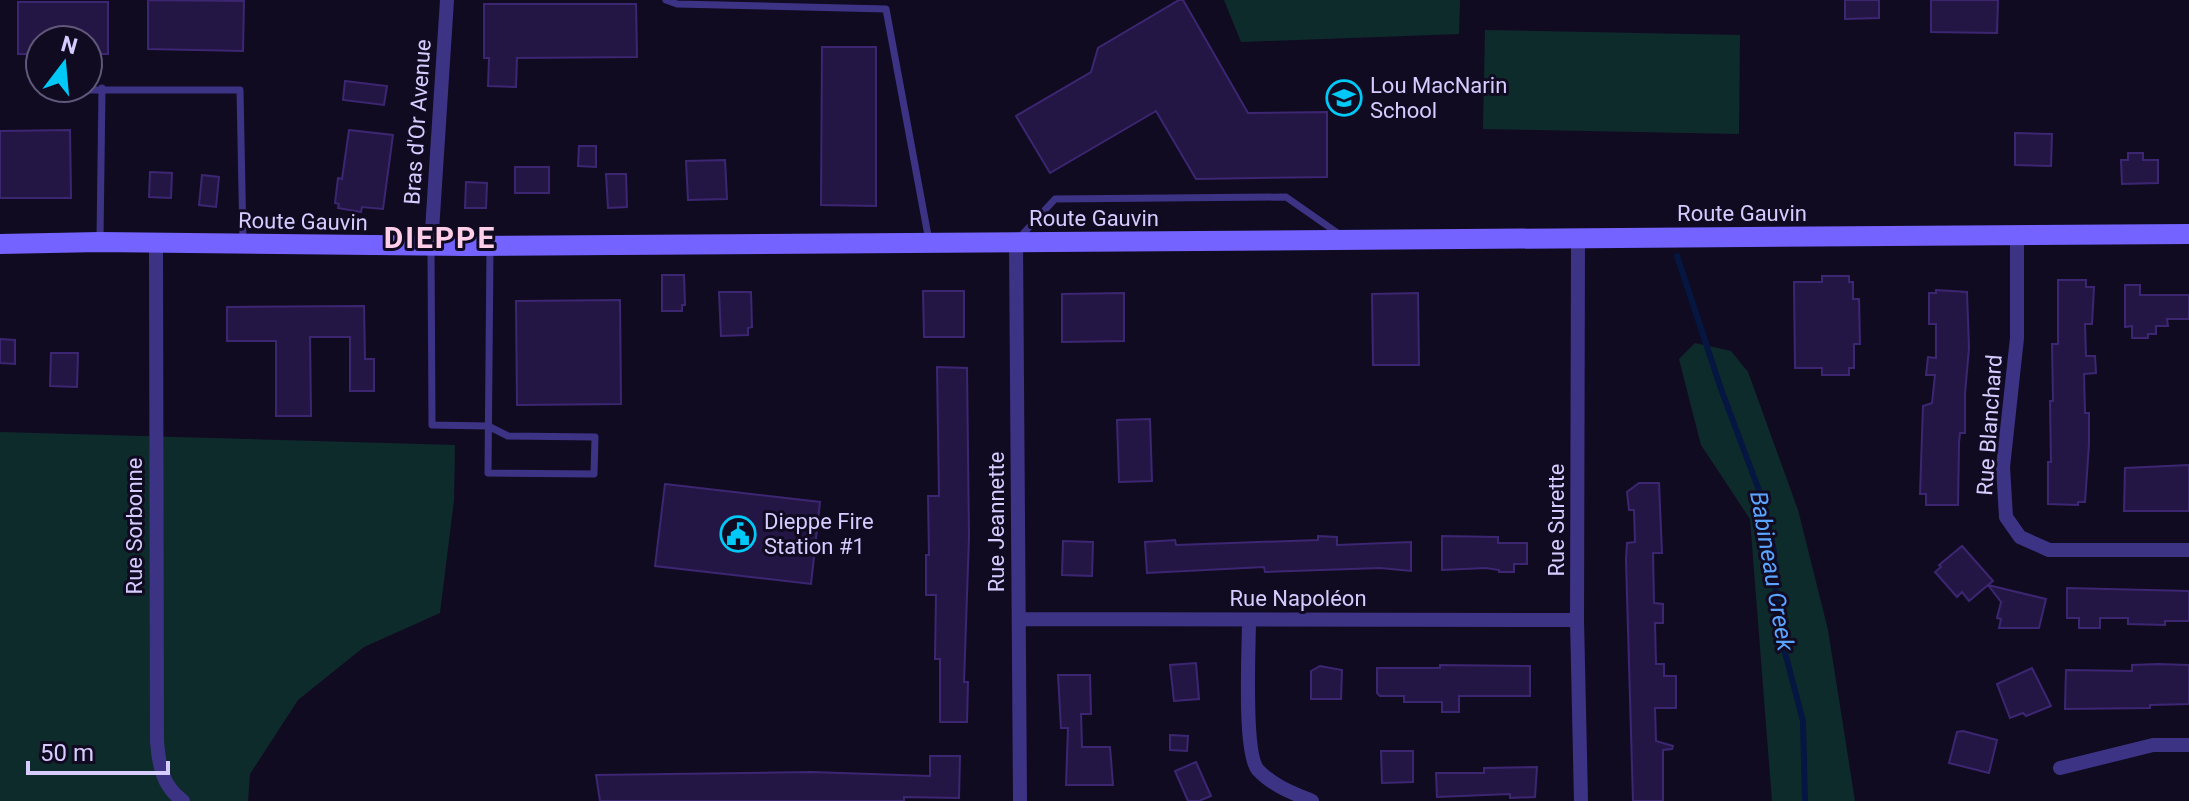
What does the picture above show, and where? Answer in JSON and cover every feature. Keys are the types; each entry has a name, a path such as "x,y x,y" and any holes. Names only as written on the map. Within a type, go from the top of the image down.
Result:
{"street":[{"name":"Bras d'Or Avenue","path":"431,246 447,0"},
{"name":"Route Gauvin","path":"0,244 100,242 490,246 2189,234"},
{"name":"Rue Blanchard","path":"2017,235 2017,338 2003,467 2006,517 2020,537 2049,550 2189,550"},
{"name":"Rue Surette","path":"1578,238 1577,620 1581,801"},
{"name":"Rue Jeannette","path":"1016,242 1020,801"},
{"name":"Rue Sorbonne","path":"156,243 157,741 159,771 183,801"},
{"name":"Rue Napoléon","path":"1019,619 1577,620"},
{"path":"1249,620 1249,737 1256,768 1282,789 1312,801"},
{"path":"2060,768 2153,745 2189,745"}],"lane":[{"path":"666,0 677,4 886,9 929,243"},
{"path":"104,88 240,90 243,244"},
{"path":"100,242 102,104"},
{"path":"1016,242 1055,199 1270,197 1286,197 1348,240"},
{"path":"431,246 432,425 488,426 508,436 595,437 594,474 488,473 488,426 490,246"}],"green space":[{"path":"1224,0 1460,0 1459,34 1241,42"},
{"path":"1485,30 1740,35 1739,134 1483,129"},
{"path":"1695,343 1731,351 1748,372 1798,510 1828,630 1855,801 1772,801 1750,519 1701,445 1679,359"},
{"path":"0,432 455,445 454,500 440,613 364,647 298,700 250,774 248,801 0,801"}],"building":[{"path":"148,0 244,1 243,51 148,49"},
{"name":"Lou MacNarin School","path":"1183,0 1248,113 1327,112 1327,177 1196,179 1156,111 1050,173 1016,116 1091,72 1098,48"},
{"path":"1845,0 1879,0 1879,18 1845,19"},
{"path":"1931,0 1998,0 1997,33 1931,32"},
{"path":"18,2 108,2 108,54 104,54 104,24 24,24 24,54 18,54"},
{"path":"484,4 636,4 637,57 517,58 516,87 488,86 489,58 484,58"},
{"path":"822,47 876,47 876,206 821,205"},
{"path":"345,81 387,86 384,105 343,100"},
{"path":"70,130 71,198 0,198 0,131"},
{"path":"349,130 393,135 383,209 362,207 361,212 338,208 339,204 335,203"},
{"path":"2015,133 2052,134 2051,166 2015,165"},
{"path":"579,146 596,146 596,167 578,166"},
{"path":"2128,153 2143,153 2143,160 2158,160 2158,183 2122,184 2121,160 2128,160"},
{"path":"725,160 727,199 688,200 686,161"},
{"path":"515,167 549,167 549,193 515,193"},
{"path":"150,172 172,173 171,198 149,197"},
{"path":"606,174 626,174 627,207 608,208"},
{"path":"202,175 219,177 216,207 199,205"},
{"path":"466,182 487,183 486,208 465,208"},
{"path":"662,275 684,275 685,305 682,305 682,311 662,311"},
{"path":"1822,276 1849,276 1849,282 1853,282 1853,299 1859,299 1860,344 1854,344 1854,368 1849,368 1849,375 1822,375 1822,368 1795,368 1794,282 1822,282"},
{"path":"2058,280 2086,280 2086,287 2094,287 2092,324 2085,324 2086,356 2095,356 2096,373 2084,374 2089,444 2085,502 2078,502 2078,505 2048,504 2050,401 2053,401 2052,344 2058,344"},
{"path":"2125,285 2140,285 2140,295 2189,295 2189,319 2167,319 2168,326 2156,326 2156,334 2148,334 2148,338 2132,338 2132,326 2125,327"},
{"path":"1936,290 1967,292 1969,348 1965,433 1960,433 1959,443 1958,505 1926,505 1926,494 1920,494 1923,406 1932,403 1935,375 1926,375 1928,357 1936,358 1936,324 1929,324 1929,293 1936,293"},
{"path":"923,291 964,291 964,337 924,337"},
{"path":"719,292 751,292 752,327 748,328 748,335 721,336"},
{"path":"1124,293 1124,341 1062,342 1062,294"},
{"path":"1418,293 1419,365 1373,365 1372,294"},
{"path":"620,300 621,404 517,405 516,301"},
{"path":"364,306 365,359 374,359 374,391 350,391 350,337 310,337 311,416 276,416 276,341 227,341 227,307"},
{"path":"0,339 15,340 15,364 0,363"},
{"path":"51,353 78,353 77,387 50,386"},
{"path":"937,367 967,368 969,537 964,682 968,682 967,722 940,722 940,659 935,659 936,595 926,595 928,496 939,496"},
{"path":"1150,419 1152,481 1119,482 1117,420"},
{"path":"2189,465 2189,511 2124,511 2125,468"},
{"path":"1639,483 1659,483 1662,553 1653,553 1654,603 1663,604 1663,623 1655,623 1656,664 1664,664 1664,676 1676,676 1676,708 1655,708 1656,741 1673,746 1672,749 1663,750 1663,801 1633,801 1626,560 1627,543 1635,542 1634,510 1629,510 1627,492"},
{"name":"Dieppe Fire Station #1","path":"665,484 820,502 811,584 655,566"},
{"path":"1318,536 1337,537 1337,545 1411,542 1411,571 1380,568 1265,572 1264,567 1147,573 1145,542 1175,540 1176,545 1318,540"},
{"path":"1442,536 1498,537 1498,543 1527,543 1527,564 1514,564 1514,572 1486,568 1442,570"},
{"path":"1063,541 1093,542 1092,576 1062,575"},
{"path":"1962,546 1993,581 1969,601 1962,592 1957,597 1935,572"},
{"path":"1988,585 2046,599 2039,628 1999,628 2001,619 1997,618 2001,602"},
{"path":"2067,588 2189,591 2189,621 2165,621 2165,625 2128,624 2128,618 2100,618 2100,628 2079,628 2079,618 2067,618"},
{"path":"1196,663 1199,699 1174,701 1170,665"},
{"path":"1440,665 1530,666 1530,696 1459,696 1459,712 1442,712 1442,702 1404,702 1404,696 1380,696 1377,693 1377,668 1440,668"},
{"path":"2132,665 2189,665 2189,704 2150,705 2150,708 2065,709 2066,670 2132,671"},
{"path":"1320,666 1342,670 1341,699 1311,699 1311,671"},
{"path":"2032,668 2051,706 2026,716 2023,713 2010,718 1997,684"},
{"path":"1058,675 1090,675 1091,714 1081,714 1082,747 1110,747 1113,785 1066,785 1068,728 1061,728"},
{"path":"1957,732 1997,740 1989,773 1949,763"},
{"path":"1170,735 1188,736 1187,751 1170,750"},
{"path":"1381,751 1413,751 1413,782 1382,783"},
{"path":"930,756 960,756 959,798 904,797 904,801 600,801 596,775 811,772 930,776"},
{"path":"1196,762 1211,796 1188,801 1175,771"},
{"path":"1537,767 1535,797 1510,798 1510,794 1437,797 1436,773 1484,773 1484,768"}],"waterway":[{"name":"Babineau Creek","path":"1677,256 1721,389 1763,501 1774,552 1777,622 1803,721 1805,801"}],"place":[{"name":"Lou MacNarin School","path":"1344,98"},
{"name":"Dieppe Fire Station #1","path":"738,534"}],"district":[{"name":"DIEPPE","path":"440,238"}]}
